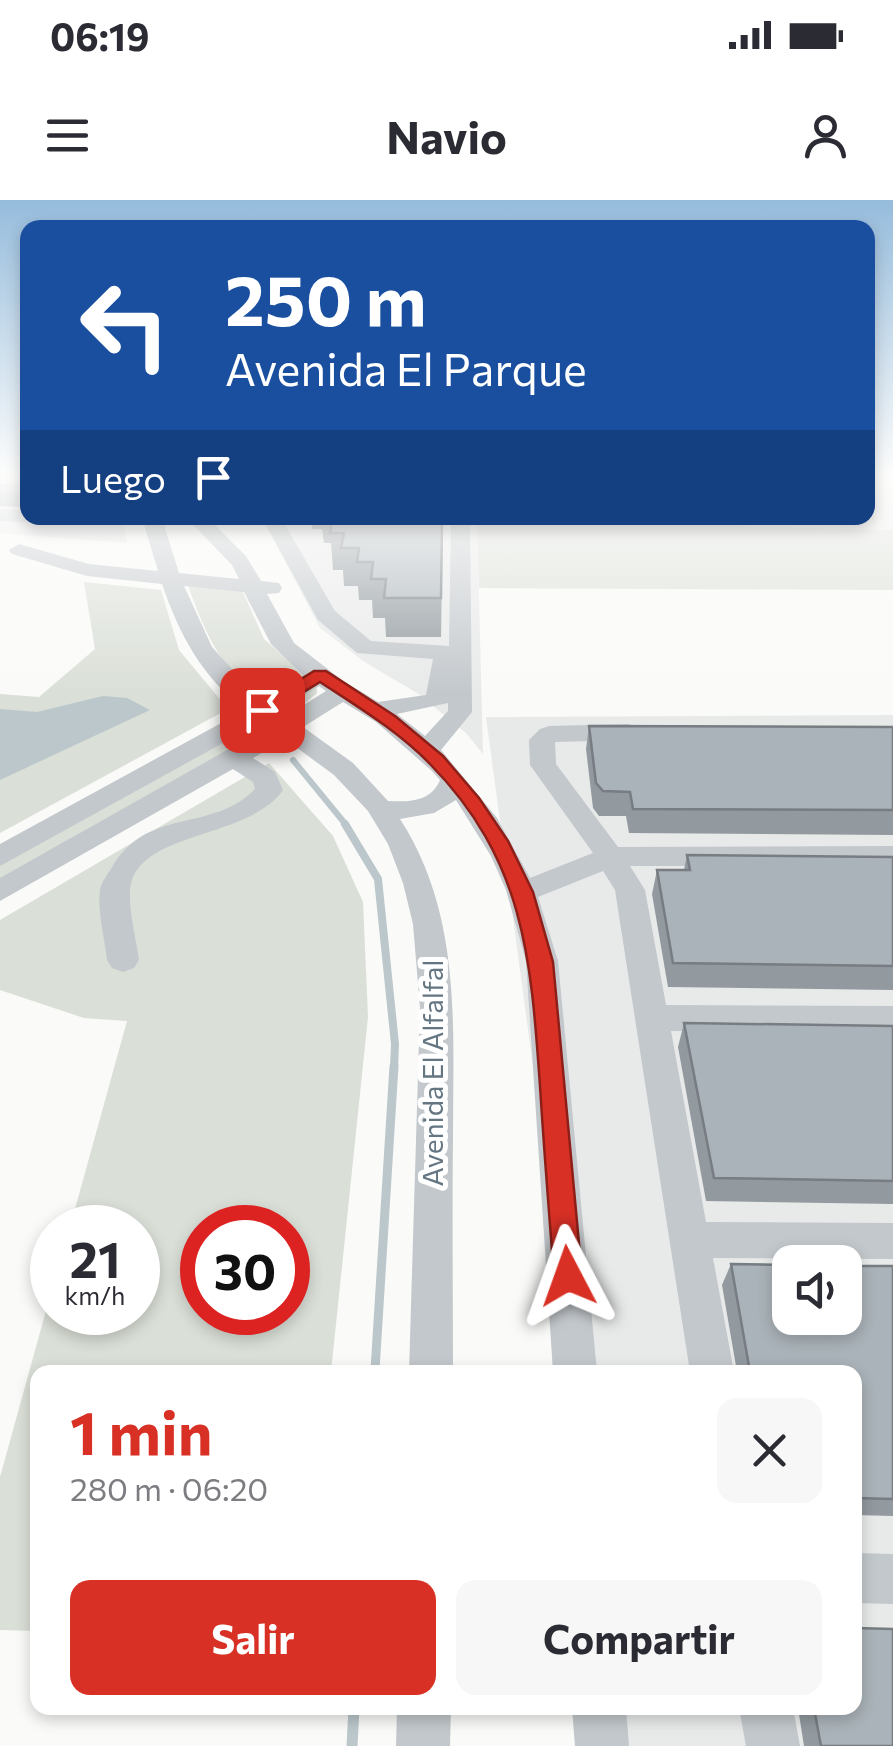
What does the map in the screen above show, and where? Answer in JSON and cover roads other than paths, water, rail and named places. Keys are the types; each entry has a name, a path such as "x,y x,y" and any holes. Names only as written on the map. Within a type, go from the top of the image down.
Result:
{"street":[{"name":"Avenida El Alfalfal","path":"163,549 208,662 276,718 328,754 380,808 402,842 420,887 436,968 431,1365"},
{"path":"223,549 249,580 282,644 426,751 454,779 490,828 522,892 542,962 574,1365"},
{"path":"289,549 326,615 364,648 372,652 456,649"},
{"path":"426,751 460,712 456,649 459,549"},
{"path":"9,550 76,568 170,571 249,580 273,588"},
{"path":"373,710 437,701 442,658 456,649"},
{"path":"0,856 276,718 332,683"},
{"path":"0,891 234,758 276,718"},
{"path":"659,732 548,734 542,740 543,765 624,878 634,903 711,1365"},
{"path":"123,960 115,888 132,856 168,832 219,822 255,805 269,790 266,778 234,758"},
{"path":"380,808 401,811 433,804 447,795 454,779"},
{"path":"522,892 610,857 893,856"},
{"path":"651,1018 893,1019"},
{"path":"692,1240 893,1241"},
{"path":"862,1578 893,1579"},
{"path":"423,1746 424,1715"},
{"path":"600,1715 602,1746"},
{"path":"767,1715 773,1746"}],"waterway":[{"path":"293,760 347,826"},
{"path":"345,824 378,879 395,1044 394,1068"},
{"path":"375,1365 394,1066"},
{"path":"352,1746 354,1715"}]}
